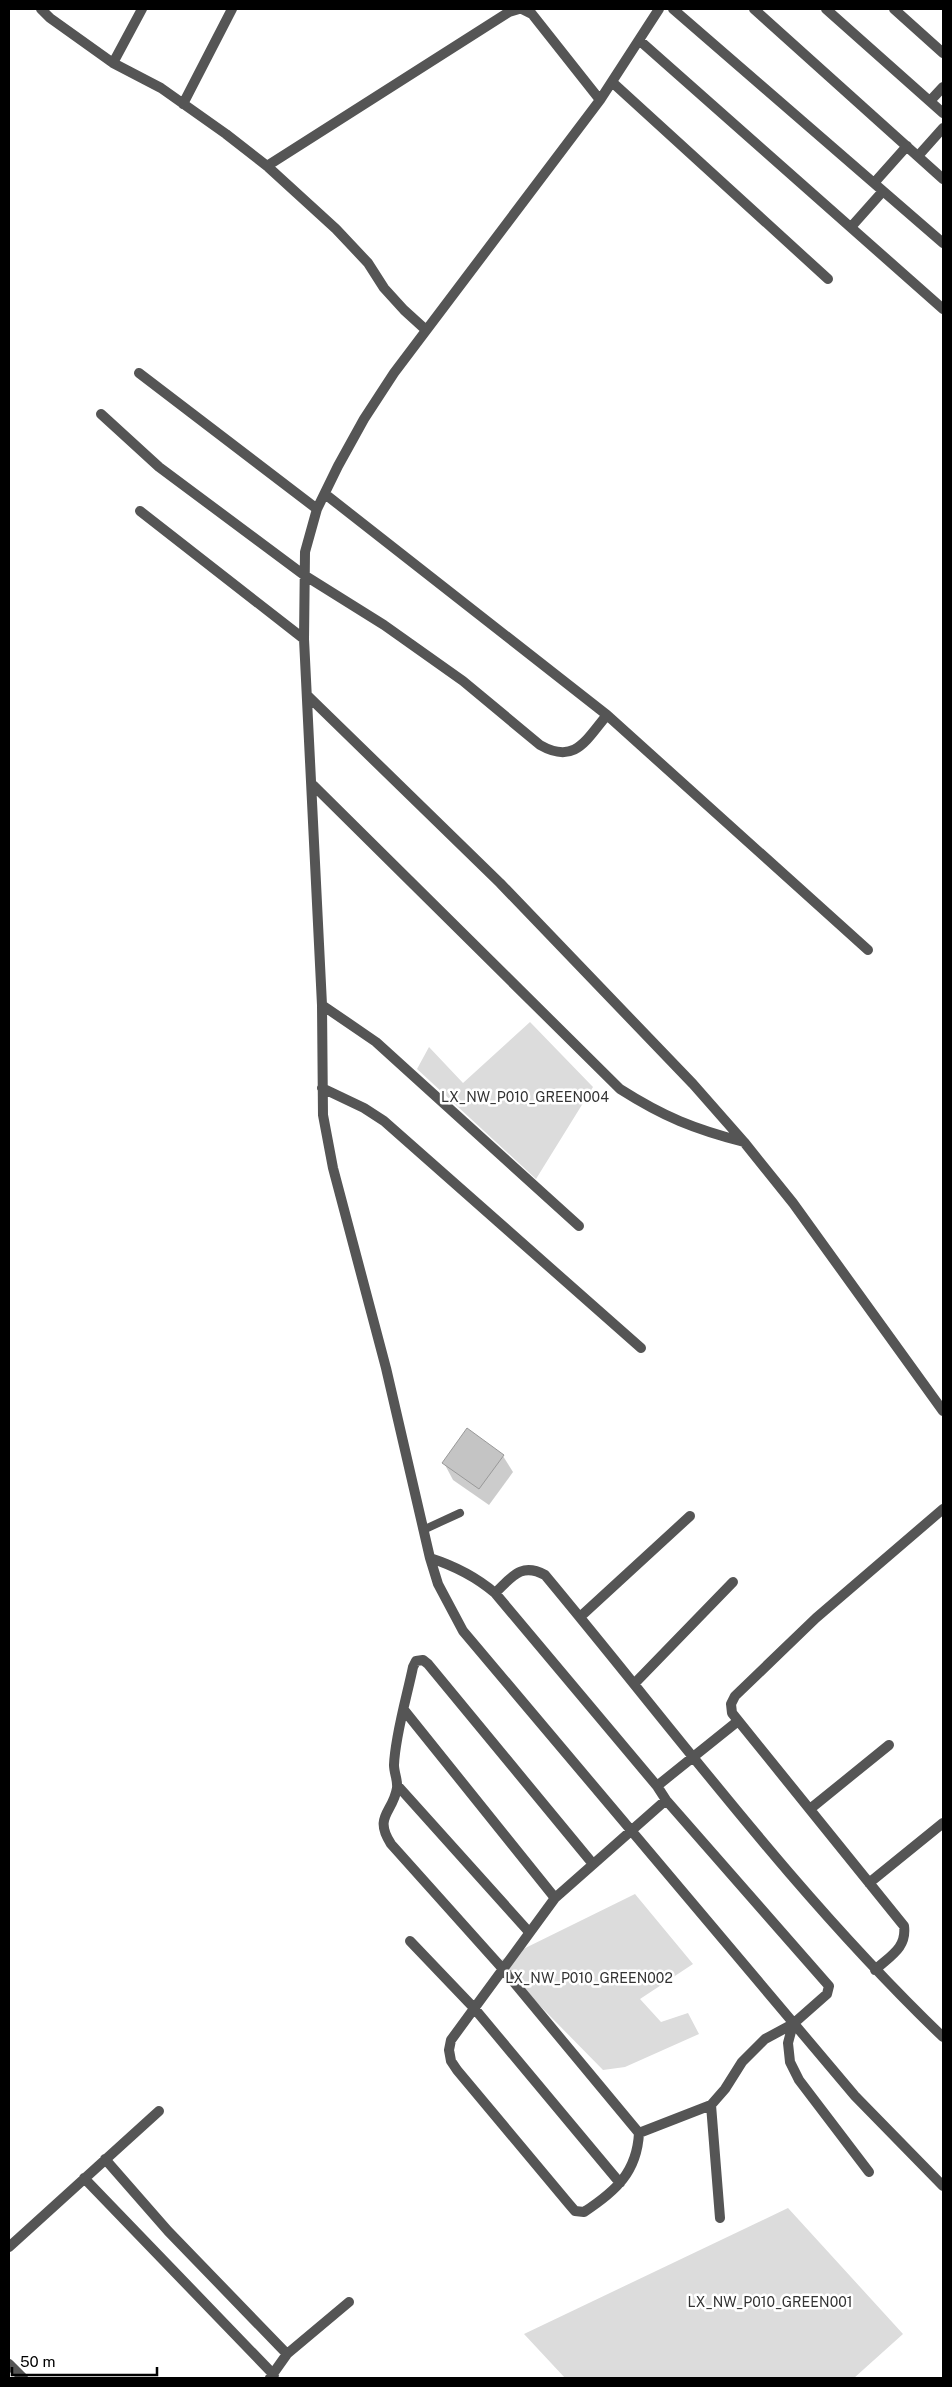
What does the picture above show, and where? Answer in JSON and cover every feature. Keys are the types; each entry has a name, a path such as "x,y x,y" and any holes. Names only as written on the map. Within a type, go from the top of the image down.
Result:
{"street":[{"path":"41,9 50,18 113,63 161,88 267,166 336,229 368,263 384,288 426,330"},
{"path":"113,63 142,9"},
{"path":"183,104 232,9"},
{"path":"267,166 509,12 520,9 532,14 600,100"},
{"path":"659,9 600,100 426,330 364,419 317,509 307,545 304,575 304,639 322,1005 322,1088 327,1142 386,1368 430,1558 438,1584 463,1631 855,2096 943,2186"},
{"path":"673,9 943,243"},
{"path":"754,9 943,179"},
{"path":"826,9 943,113"},
{"path":"894,9 943,53"},
{"path":"639,40 943,309"},
{"path":"612,82 828,279"},
{"path":"930,101 943,87"},
{"path":"918,156 943,128"},
{"path":"874,183 908,146"},
{"path":"851,227 883,191"},
{"path":"138,373 317,509"},
{"path":"101,414 159,467 304,575 424,652 463,680 540,745 554,753 569,753 582,744 607,715"},
{"path":"325,494 607,715 868,950"},
{"path":"140,510 304,639"},
{"path":"308,696 507,890 693,1084 744,1142 833,1257 943,1411"},
{"path":"312,785 620,1089 658,1113 700,1131 744,1142"},
{"path":"322,1005 376,1042 579,1226"},
{"path":"322,1088 364,1108 384,1121 641,1348"},
{"path":"875,1970 900,1947 905,1937 904,1926 732,1714 731,1704 735,1696 816,1618 943,1509"},
{"path":"580,1617 690,1516"},
{"path":"430,1558 454,1566 476,1577 496,1593 657,1786 666,1800 829,1986 827,1994 793,2024 765,2039 742,2062 722,2093 711,2105 639,2133"},
{"path":"496,1593 516,1573 525,1569 536,1570 545,1574 777,1860 875,1970 943,2037"},
{"path":"635,1683 733,1582"},
{"path":"593,1864 423,1660 416,1661 413,1667 394,1765 397,1784 384,1814 385,1835 502,1968 639,2133 638,2152 631,2168 620,2183 584,2212 575,2211 550,2182 451,2061 449,2050 451,2040 502,1968 555,1898 666,1800"},
{"path":"404,1710 555,1898"},
{"path":"657,1786 738,1721"},
{"path":"810,1809 889,1746"},
{"path":"397,1784 529,1932"},
{"path":"869,1882 943,1823"},
{"path":"410,1942 474,2008 620,2183"},
{"path":"793,2024 788,2043 790,2062 799,2080 869,2172"},
{"path":"711,2105 720,2218"},
{"path":"9,2247 159,2112"},
{"path":"105,2160 168,2231 287,2354"},
{"path":"84,2178 272,2376 287,2354 349,2302"},
{"path":"9,2364 23,2378"}],"lane":[{"path":"423,1530 460,1513"}],"green space":[{"name":"LX_NW_P010_GREEN004","path":"530,1022 593,1087 536,1179 417,1069 429,1047 463,1083"},
{"name":"LX_NW_P010_GREEN002","path":"635,1894 693,1964 640,1999 661,2022 688,2013 699,2034 625,2067 603,2070 497,1962"},
{"name":"LX_NW_P010_GREEN001","path":"788,2208 903,2334 854,2378 565,2378 524,2334"}],"building":[{"path":"467,1428 504,1455 479,1489 442,1463"}]}
